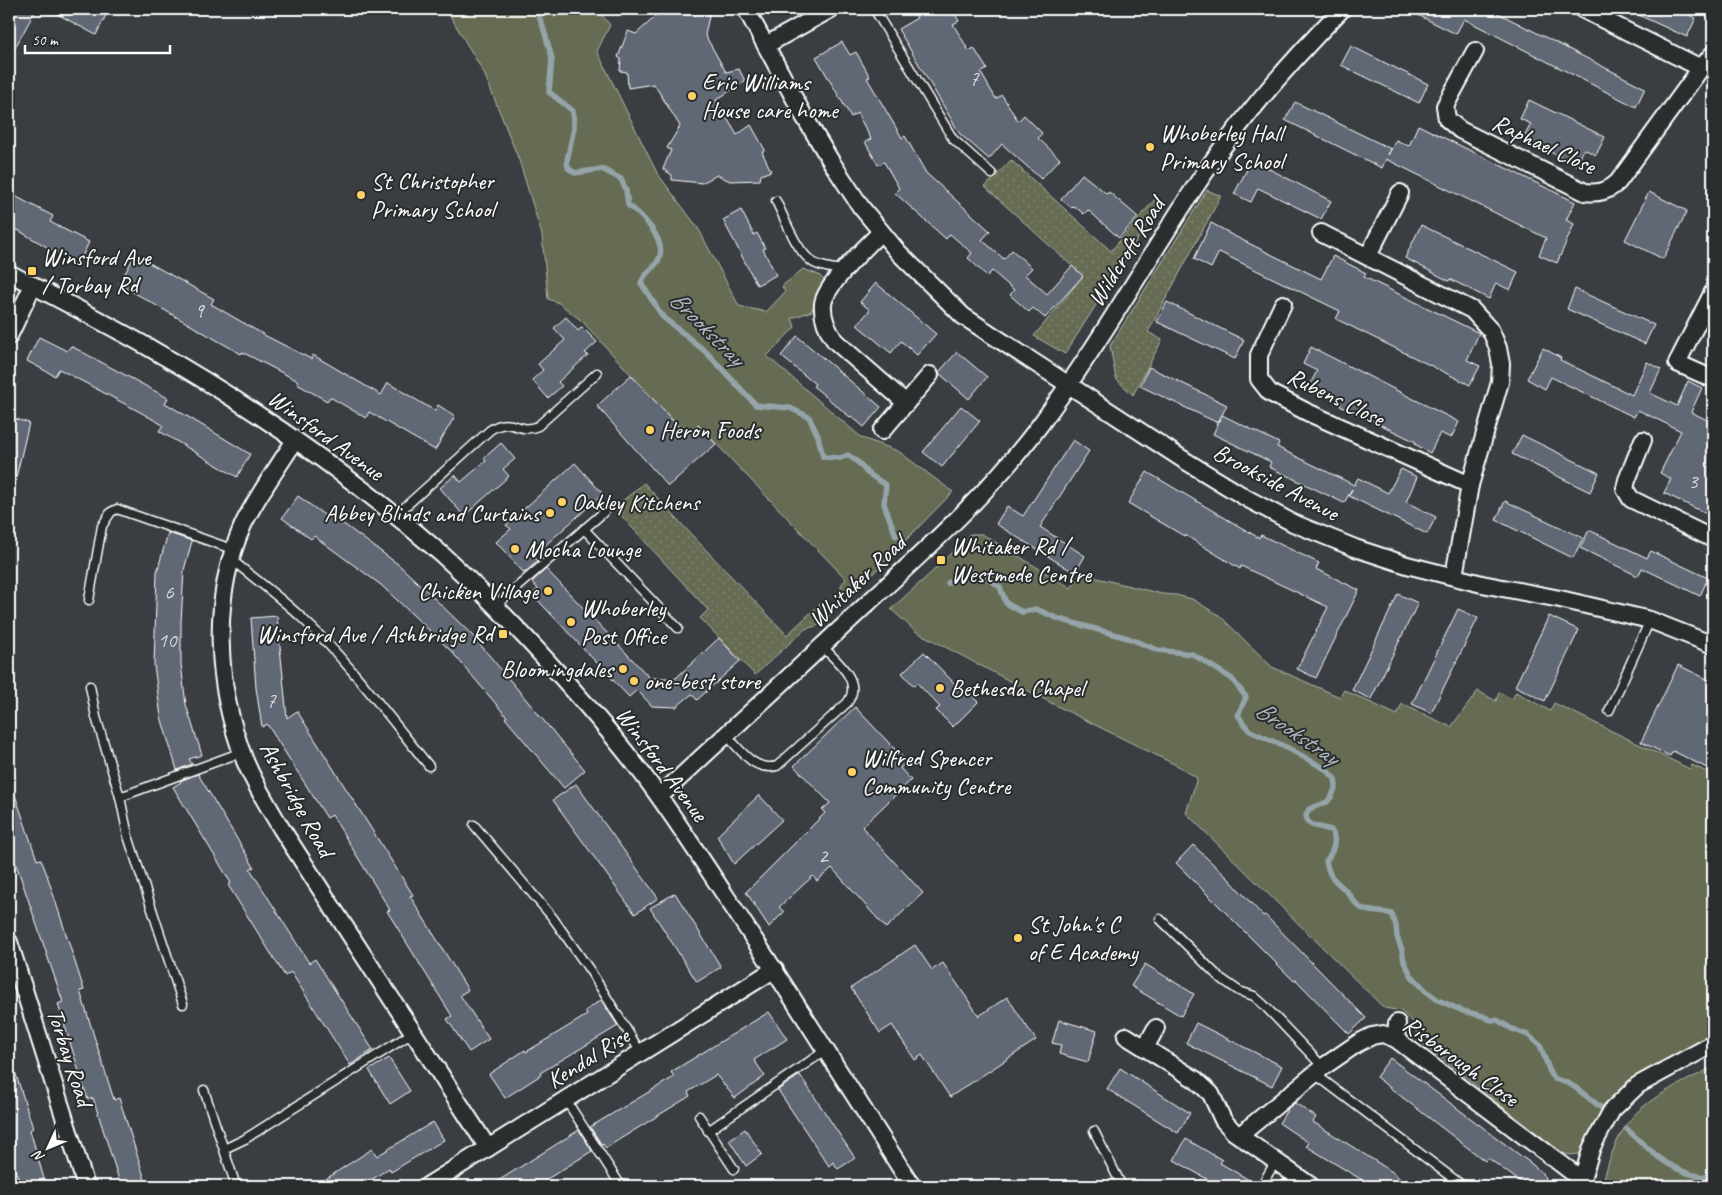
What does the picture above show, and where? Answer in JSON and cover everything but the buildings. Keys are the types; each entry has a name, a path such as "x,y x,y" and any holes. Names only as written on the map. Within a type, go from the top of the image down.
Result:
{"street":[{"name":"Brookside Avenue","path":"746,9 832,164 861,207 898,252 964,316 1184,460 1248,499 1293,523 1363,551 1407,565 1482,584 1560,599 1650,620 1713,645"},
{"path":"766,45 831,9"},
{"name":"Wildcroft Road","path":"1068,384 1107,327 1195,186 1218,154 1287,68 1342,9"},
{"path":"1582,9 1599,13 1701,68"},
{"name":"Raphael Close","path":"1475,50 1444,106 1447,119 1460,130 1585,192 1595,194 1604,192 1618,182 1713,54"},
{"path":"1368,256 1400,193"},
{"path":"881,232 845,270 826,295 823,304 828,331 835,341 906,403"},
{"path":"1321,233 1472,310 1491,331 1498,348 1501,364 1500,382 1470,486 1454,576"},
{"name":"Winsford Avenue","path":"9,273 149,347 295,440 396,515 440,553 496,606 572,687 660,796 774,969 912,1186"},
{"path":"9,336 33,285"},
{"path":"1713,292 1677,363 1713,379"},
{"name":"Rubens Close","path":"1284,304 1259,355 1259,378 1270,393 1307,412 1470,486"},
{"path":"882,431 930,375"},
{"name":"Whitaker Road","path":"660,796 934,542 1010,462 1039,426 1068,384"},
{"name":"Ashbridge Road","path":"295,440 244,524 233,555 221,617 220,645 226,703 242,752 261,793 281,828 488,1148"},
{"path":"1643,440 1625,489 1631,499 1713,539"},
{"name":"Torbay Road","path":"9,942 86,1186"},
{"name":"Kendal Rise","path":"427,1186 774,969"},
{"path":"1396,1039 1398,1022"},
{"path":"1145,1048 1156,1028"},
{"name":"Risborough Close","path":"1240,1135 1319,1070 1358,1043 1372,1036 1383,1034 1396,1039 1580,1183"},
{"path":"1126,1036 1205,1087 1211,1094 1223,1120 1229,1127 1311,1186"},
{"path":"1580,1183 1592,1147 1612,1110 1638,1085 1713,1044"}],"lane":[{"path":"874,9 953,139 992,174"},
{"path":"776,201 803,254 815,264 845,270"},
{"path":"396,515 490,430 504,423 530,430 538,426 597,374"},
{"path":"89,600 102,526 111,512 117,509 233,555 330,646 356,674 429,766"},
{"path":"496,606 604,512"},
{"path":"584,529 678,628"},
{"path":"1609,711 1650,620"},
{"path":"726,735 750,760 762,767 769,768 783,762 840,710 850,699 852,681 845,670 822,646"},
{"path":"90,686 96,717 120,797 128,836 183,1004"},
{"path":"120,797 242,752"},
{"path":"474,825 553,918 591,972 641,1053"},
{"path":"1160,919 1219,977 1239,991 1254,996 1263,1004 1319,1070 1463,1186"},
{"path":"224,1149 245,1139 414,1032"},
{"path":"708,1131 826,1050"},
{"path":"204,1090 236,1186"},
{"path":"566,1100 621,1186"},
{"path":"699,1116 734,1169"},
{"path":"1094,1131 1122,1186"},
{"path":"1261,1186 1276,1162"}],"green space":[{"path":"446,9 597,9 610,25 597,51 657,173 698,228 739,306 766,312 785,292 782,286 803,269 819,275 824,280 817,293 812,311 792,318 795,327 767,356 862,438 898,451 953,492 851,596 848,596 841,589 841,585 846,579 699,426 686,435 583,322 559,303 548,299 542,235 519,160 484,73"},
{"path":"1011,160 1111,251 1156,198 1158,207 1065,354 1034,336 1083,276 985,187"},
{"path":"1207,190 1221,196 1148,332 1162,340 1133,395 1116,379 1110,346"},
{"path":"644,483 787,635 821,603 831,614 819,625 805,629 755,675 700,618 708,610 614,508"},
{"path":"970,534 982,534 1071,588 1081,574 1162,594 1192,599 1220,616 1272,667 1340,697 1344,690 1397,715 1402,704 1451,727 1478,691 1496,701 1499,692 1512,699 1516,692 1550,711 1554,703 1690,769 1692,765 1713,775 1713,1042 1646,1076 1585,1151 1574,1155 1562,1153 1418,1040 1417,1026 1401,1011 1384,1008 1186,813 1197,778 1180,767 1055,705 915,631 891,609"},
{"path":"1713,1067 1713,1186 1602,1186 1618,1139 1628,1123 1640,1110 1653,1099"}],"waterway":[{"name":"Brookstray","path":"536,9 552,58 549,92 573,111 574,128 567,160 568,168 575,173 602,169 621,179 626,190 628,205 647,222 660,246 658,261 645,275 641,283 663,317 706,352 756,405 790,408 809,417 818,436 823,457 840,458 848,455 860,464 867,473 886,485 884,504 896,536"},
{"name":"Brookstray","path":"948,583 969,572 989,579 1000,587 1006,603 1022,612 1036,609 1059,619 1128,638 1158,650 1192,654 1231,678 1246,697 1238,715 1250,731 1286,747 1327,770 1335,779 1336,786 1332,796 1327,802 1309,809 1306,815 1307,821 1312,825 1331,830 1334,846 1326,861 1328,868 1334,880 1348,893 1355,903 1368,911 1392,914 1404,961 1411,975 1426,991 1438,1000 1463,1011 1491,1020 1497,1020 1512,1029 1528,1035 1540,1045 1551,1075 1555,1079 1568,1083 1603,1109"},
{"name":"Brookstray","path":"1627,1129 1665,1162 1687,1173 1713,1178"}],"place":[{"name":"Eric Williams House care home","path":"692,96"},
{"name":"Whoberley Hall Primary School","path":"1150,147"},
{"name":"St Christopher Primary School","path":"361,195"},
{"name":"Winsford Ave / Torbay Rd","path":"32,271"},
{"name":"Heron Foods","path":"650,430"},
{"name":"Oakley Kitchens","path":"562,502"},
{"name":"Abbey Blinds and Curtains","path":"550,513"},
{"name":"Mocha Lounge","path":"515,549"},
{"name":"Whitaker Rd / Westmede Centre","path":"941,560"},
{"name":"Chicken Village","path":"548,591"},
{"name":"Whoberley Post Office","path":"571,622"},
{"name":"Winsford Ave / Ashbridge Rd","path":"503,634"},
{"name":"Bloomingdales","path":"623,669"},
{"name":"one-best store","path":"634,681"},
{"name":"Bethesda Chapel","path":"940,688"},
{"name":"Wilfred Spencer Community Centre","path":"852,772"},
{"name":"St John's C of E Academy","path":"1018,938"}]}
